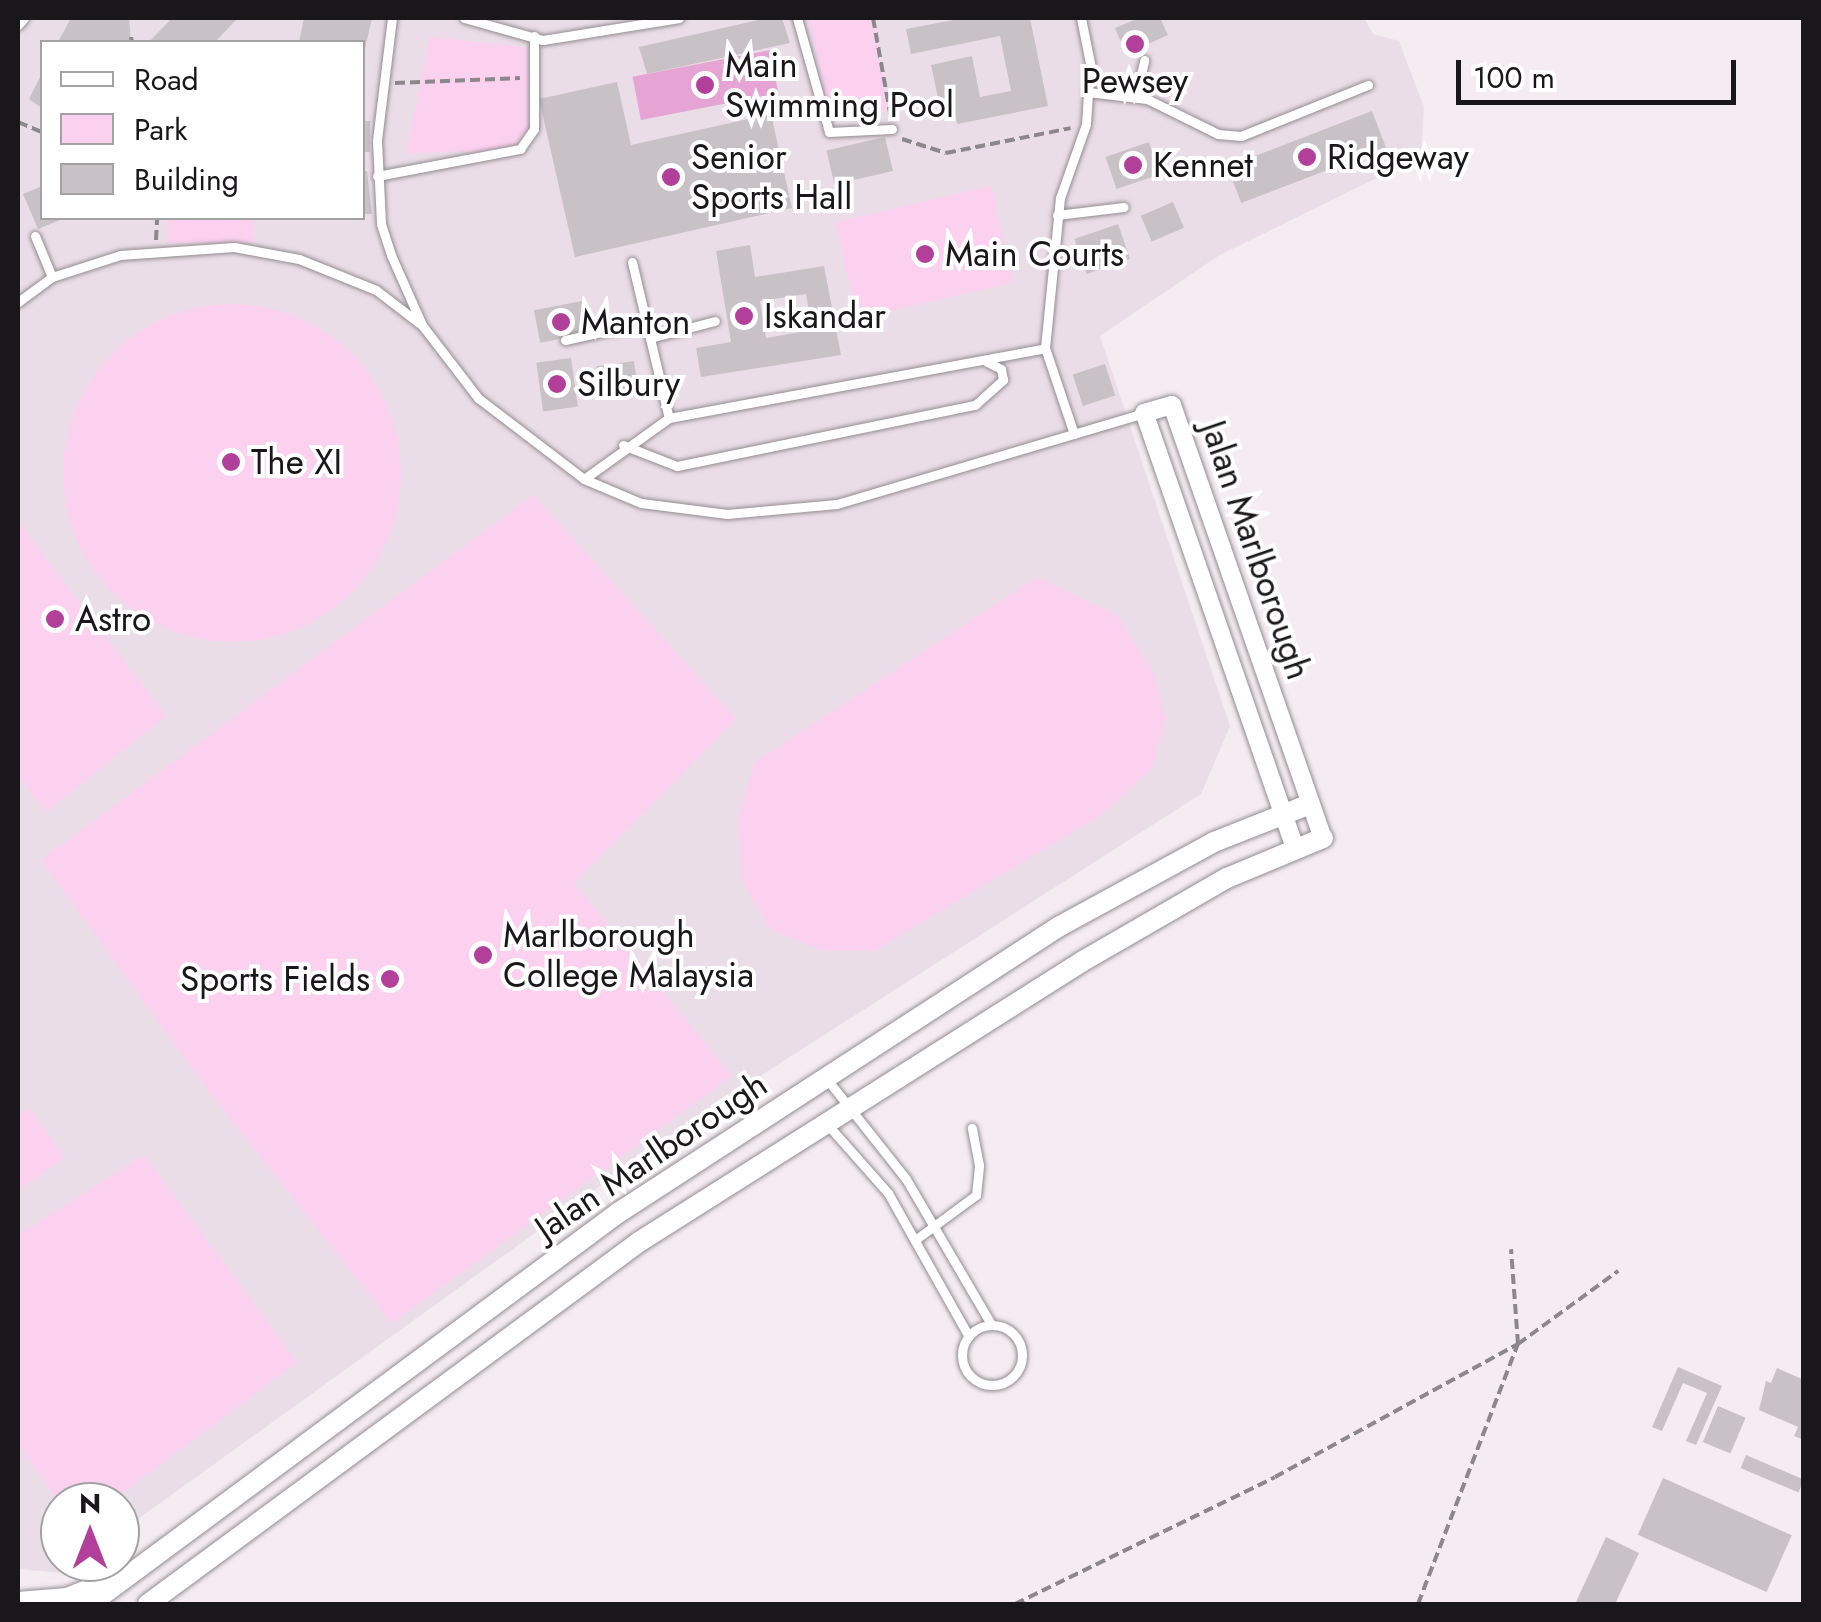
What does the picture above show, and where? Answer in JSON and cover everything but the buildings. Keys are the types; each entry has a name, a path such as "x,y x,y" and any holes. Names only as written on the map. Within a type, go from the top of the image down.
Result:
{"street":[{"name":"Jalan Marlborough","path":"148,1604 640,1242 1083,961 1226,878 1322,838 1172,405 1144,413 1295,848"},
{"name":"Jalan Marlborough","path":"140,1565 618,1213 1060,926 1214,842 1310,804"},
{"path":"18,1602 68,1598 106,1582"},
{"name":"Jalan Marlborough","path":"90,1604 118,1582"}],"lane":[{"path":"18,25 24,18"},
{"path":"392,18 380,84 381,224 422,325"},
{"path":"464,18 549,40 679,18"},
{"path":"797,18 830,132 892,129"},
{"path":"1074,434 1045,348 1057,215 1086,124 1088,92 1080,18"},
{"path":"378,176 520,149 534,129 534,36"},
{"path":"1136,96 1144,60"},
{"path":"1088,92 1136,96 1218,134 1240,136 1368,85"},
{"path":"1057,215 1124,206"},
{"path":"35,236 52,277"},
{"path":"18,302 52,277 155,249 234,248 299,259 376,290 422,325 478,398 584,479 641,502 750,514 837,504 1144,413"},
{"path":"632,262 670,418"},
{"path":"650,338 715,321"},
{"path":"565,340 646,322"},
{"path":"584,479 623,446 670,418 1045,348"},
{"path":"623,446 677,466 975,404 1002,380 1001,368 985,362"},
{"path":"826,1078 913,1192 991,1324 1011,1330 1021,1346 1020,1366 1008,1380 988,1385 969,1376 961,1357 968,1335 953,1308 893,1202 827,1124"},
{"path":"914,1240 969,1204 979,1188 972,1128"},
{"path":"893,1202 913,1192"},
{"path":"953,1308 974,1296"},
{"path":"968,1335 991,1324"}],"path":[{"path":"873,18 892,129 913,147 946,153 1001,147 1086,124"},
{"path":"380,84 534,78"},
{"path":"155,249 158,220"},
{"path":"1418,1604 1518,1344 1511,1249"},
{"path":"1016,1604 1274,1477 1518,1344 1618,1270"}],"shaded area":[{"name":"Marlborough College Malaysia","path":"18,18 1364,18 1373,34 1399,41 1424,107 1421,156 1218,256 1100,336 1230,726 1201,794 696,1117 140,1518 140,1482 40,1482 40,1571 18,1569"},
{"name":"Main Swimming Pool","path":"770,50 778,93 641,120 633,77"}],"green space":[{"path":"808,18 873,18 889,109 833,122"},
{"path":"430,37 534,48 528,150 406,153"},
{"name":"Main Courts","path":"991,186 1013,282 857,318 835,222"},
{"path":"167,220 254,220 254,243 167,243"},
{"name":"The XI","path":"232,304 265,307 297,317 326,332 352,353 373,379 388,408 398,440 398,506 388,538 373,567 352,593 326,614 297,629 265,639 232,642 199,639 167,629 138,614 112,593 91,567 76,538 66,506 63,473 66,440 76,408 91,379 112,353 138,332 167,317 199,307"},
{"name":"Sports Fields","path":"533,495 736,719 574,883 732,1076 392,1323 218,1104 41,860"},
{"name":"Astro","path":"18,522 166,716 46,812 18,775"},
{"path":"1037,577 1118,616 1155,676 1165,718 1152,768 1101,815 874,951 820,950 770,929 742,880 737,821 755,762"},
{"path":"30,1109 65,1158 18,1190 18,1115"},
{"path":"144,1155 297,1362 138,1482 45,1482 18,1444 18,1235"}],"place":[{"name":"Pewsey","path":"1135,44"},
{"name":"Main Swimming Pool","path":"705,85"},
{"name":"Ridgeway","path":"1307,157"},
{"name":"Kennet","path":"1133,165"},
{"name":"Senior Sports Hall","path":"671,177"},
{"name":"Main Courts","path":"925,254"},
{"name":"Iskandar","path":"744,316"},
{"name":"Manton","path":"561,322"},
{"name":"Silbury","path":"557,384"},
{"name":"The XI","path":"231,462"},
{"name":"Astro","path":"55,619"},
{"name":"Marlborough College Malaysia","path":"483,955"},
{"name":"Sports Fields","path":"390,979"}]}
